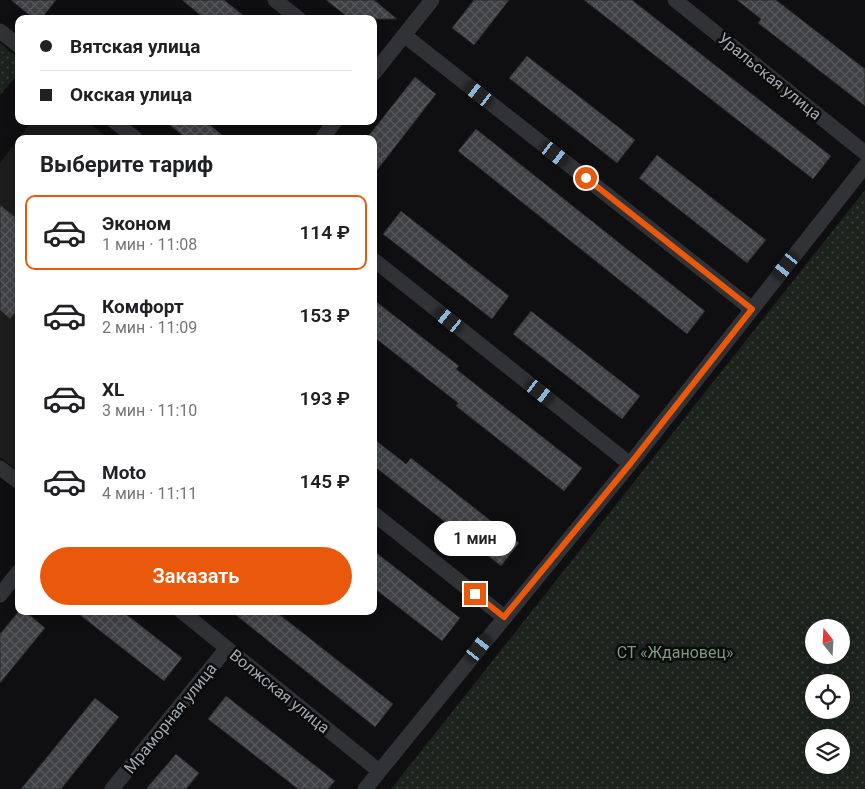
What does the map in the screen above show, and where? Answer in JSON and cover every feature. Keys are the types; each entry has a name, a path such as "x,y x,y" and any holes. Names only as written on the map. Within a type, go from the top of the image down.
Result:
{"street":[{"path":"275,0 294,15"},
{"path":"377,69 432,0"},
{"name":"Уральская улица","path":"675,0 865,153"},
{"path":"0,31 15,43"},
{"path":"404,35 752,309"},
{"path":"119,125 131,135"},
{"path":"325,135 333,125"},
{"path":"365,789 630,464 865,166"},
{"path":"377,262 630,464"},
{"path":"0,468 15,479"},
{"path":"377,516 504,617"},
{"path":"0,595 15,576"},
{"name":"Волжская улица","path":"186,615 379,771"},
{"name":"Мраморная улица","path":"112,789 227,648"}],"shaded area":[{"path":"29,125 92,125 104,135 21,135"},
{"path":"15,143 15,469 0,457 0,163"}],"green space":[{"path":"0,43 15,56 15,78 0,95"},
{"name":"СТ «Ждановец»","path":"865,190 865,789 391,789"}],"building":[{"path":"11,0 56,0 44,15 29,15"},
{"path":"182,0 224,0 243,15 200,15"},
{"path":"326,0 374,0 397,19 377,19 377,15 345,15"},
{"path":"474,0 509,0 474,45 452,28"},
{"path":"584,0 632,0 831,156 813,179"},
{"path":"737,0 776,0 865,69 865,106 758,23 761,19"},
{"path":"527,56 635,140 617,163 509,78"},
{"path":"415,77 436,94 377,170 377,135 369,135"},
{"path":"170,125 210,125 222,135 182,135"},
{"path":"476,129 705,311 687,334 458,151"},
{"path":"657,155 766,240 747,263 639,178"},
{"path":"0,205 15,217 15,313 10,319 0,310"},
{"path":"401,211 509,296 492,319 383,234"},
{"path":"377,302 459,366 456,369 582,468 564,491 456,406 458,403 377,339"},
{"path":"531,311 640,396 622,419 513,334"},
{"path":"377,441 406,464 411,458 519,543 501,566 377,468"},
{"path":"377,553 460,618 442,641 377,590"},
{"path":"16,615 30,615 45,628 0,683 0,634"},
{"path":"80,615 127,615 182,658 164,681"},
{"path":"236,615 280,615 393,704 375,727"},
{"path":"226,696 335,781 328,789 298,789 208,719"},
{"path":"95,698 119,717 61,789 21,789"},
{"path":"176,754 199,773 186,789 146,789"}],"route":[{"path":"475,594 504,617 630,464 752,309 586,178"}]}
